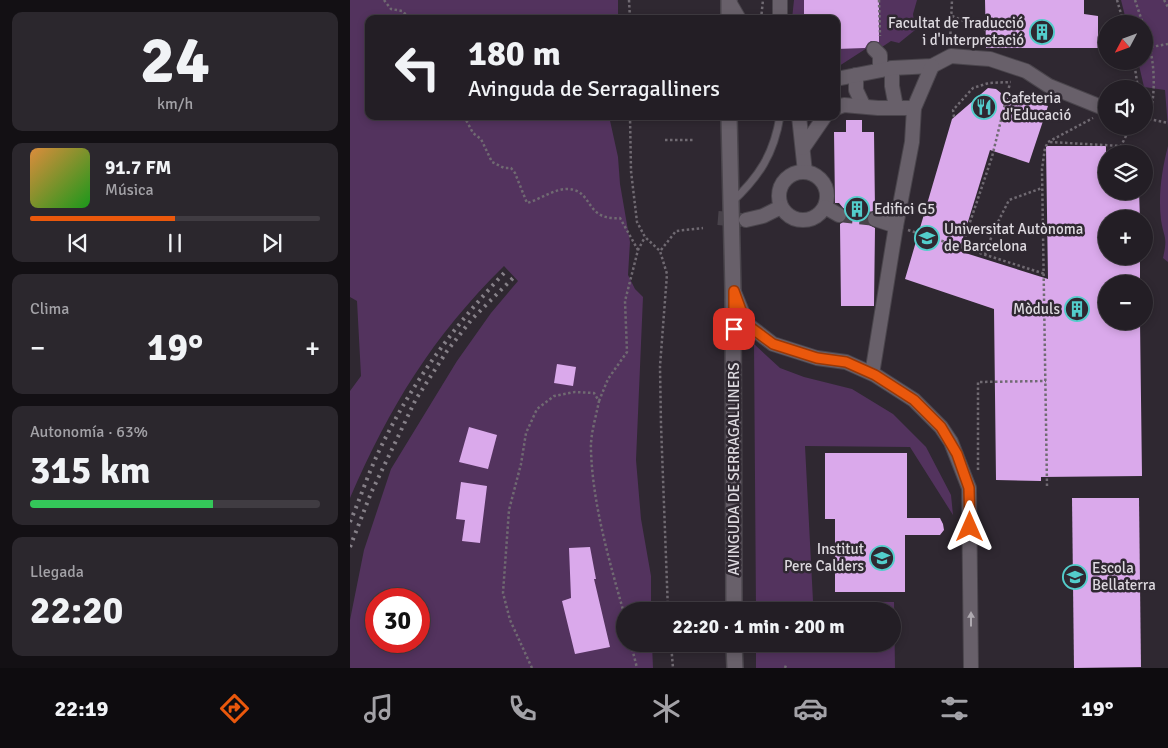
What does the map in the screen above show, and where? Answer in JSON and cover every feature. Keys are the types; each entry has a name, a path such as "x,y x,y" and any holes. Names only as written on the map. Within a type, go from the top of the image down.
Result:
{"street":[{"path":"729,15 730,0"},
{"path":"780,0 780,15"},
{"path":"877,52 892,86 896,107"},
{"path":"840,78 886,69 932,66 951,56 990,59 1026,71 1049,86 1098,110"},
{"path":"873,368 912,142 914,108 932,66"},
{"path":"856,75 856,90 863,105"},
{"path":"840,106 863,105 878,108 914,108"},
{"name":"AVINGUDA DE SERRAGALLINERS","path":"729,120 734,291 734,602"},
{"path":"800,120 805,172"},
{"path":"803,148 822,120"},
{"path":"805,172 812,173 824,184 827,199 825,207 814,218 806,220 791,218 781,207 778,192 780,185 790,175 805,172"},
{"path":"746,220 763,216 781,207"},
{"path":"825,207 840,215"},
{"path":"875,219 896,226"},
{"path":"734,291 746,324 773,344 817,358 846,362 875,375 914,400 941,427 951,442 969,488 971,668"},
{"path":"734,652 734,668"}],"lane":[{"path":"730,0 740,15"},
{"path":"730,204 757,177 777,138 779,120"}],"path":[{"path":"384,0 391,9 402,10 407,15"},
{"path":"629,0 630,15"},
{"path":"761,15 763,0"},
{"path":"877,52 879,0"},
{"path":"951,56 952,0"},
{"path":"1117,0 1121,15"},
{"path":"1135,0 1140,15"},
{"path":"1164,0 1168,7"},
{"path":"952,16 985,30"},
{"path":"1153,47 1168,44"},
{"path":"1153,66 1155,85 1153,98"},
{"path":"954,117 953,110 973,88 989,83 1010,83 992,157 962,246"},
{"path":"1047,486 1042,169 1045,148 1048,142 1098,114"},
{"path":"466,120 473,133 481,139 492,162 504,168 511,168 515,173 527,203 560,190 570,189 585,195 593,210 607,219 620,218 638,250"},
{"path":"630,120 631,171 637,222 645,237 660,250 667,274 660,366 668,602"},
{"path":"1153,120 1168,123"},
{"path":"1048,142 1121,146 1126,135"},
{"path":"665,140 693,140"},
{"path":"985,254 994,230 1009,200 1042,188"},
{"path":"896,226 1045,274"},
{"path":"660,250 676,232 703,228"},
{"path":"621,602 611,567 595,486 591,449 600,401 608,379 627,352 628,320 625,301 638,250 645,237"},
{"path":"1000,264 1002,259"},
{"path":"978,471 978,382 1046,381"},
{"path":"532,668 510,620 502,593 510,510 526,433 537,409 554,396 575,392 594,393 600,401"},
{"path":"633,652 637,668"},
{"path":"672,652 673,668"}],"shaded area":[{"path":"350,0 618,0 618,15 365,15 365,120 610,120 618,157 620,184 630,242 628,275 635,289 643,297 636,460 641,519 651,576 651,602 616,602 616,652 652,652 653,668 350,668 350,620 364,550 391,469 457,361 491,313 518,281 504,266 455,319 434,346 397,403 350,498 350,391 361,376 357,301 350,297"},
{"path":"794,0 917,0 913,14 915,30 899,43 891,41 879,49 867,48 840,65 840,15 792,15"},
{"path":"1121,0 1168,0 1168,128 1165,90 1153,88 1153,80 1142,80 1140,70 1153,70 1153,15 1125,15"},
{"path":"1168,146 1168,262 1163,258 1165,241 1161,220 1160,192"},
{"path":"754,344 780,368 804,377 852,389 893,414 926,447 951,495 953,515 910,447 805,446 813,601 894,602 756,602"},
{"path":"756,652 895,652 895,668 756,668"}],"building":[{"path":"804,0 879,0 879,42 871,41 865,48 840,49 840,15 804,15"},
{"name":"Facultat de Traducció i d'Interpretació","path":"985,0 1084,0 1084,14 1098,16 1098,48 986,48"},
{"path":"988,88 996,89 1011,101 1012,95 1048,106 1029,163 990,150 959,251 1048,279 1046,146 1098,146 1098,200 1139,200 1140,210 1098,210 1098,265 1140,265 1140,275 1098,275 1098,330 1140,330 1142,476 1041,477 1041,481 996,480 994,309 905,279 952,119"},
{"name":"Edifici G5","path":"846,120 862,120 862,132 874,132 875,210 869,213 866,220 869,225 875,228 874,306 841,306 840,224 846,220 848,214 839,203 835,203 834,132 846,132"},
{"path":"557,364 576,367 573,386 554,383"},
{"path":"469,427 497,435 488,469 459,462"},
{"path":"825,453 907,453 907,518 940,518 944,530 940,535 905,535 905,592 835,592 835,519 825,519"},
{"path":"461,482 487,486 480,543 462,541 465,520 456,519"},
{"path":"1072,498 1139,498 1141,667 1074,668"},
{"path":"590,547 596,579 594,579 610,647 575,654 562,601 571,598 569,548"}],"tunnel":[{"path":"839,215 875,219"},
{"path":"718,218 742,220"}],"railway":[{"path":"350,522 379,451 405,402 435,356 506,271"},
{"path":"350,547 371,493 416,399 447,351 472,319 514,277"}],"place":[{"name":"Facultat de Traducció i d'Interpretació","path":"1042,32"},
{"name":"Cafeteria d'Educació","path":"984,107"},
{"name":"Edifici G5","path":"857,209"},
{"name":"Universitat Autònoma de Barcelona","path":"927,238"},
{"name":"Mòduls","path":"1077,309"},
{"name":"Institut Pere Calders","path":"882,558"},
{"name":"Escola Bellaterra","path":"1075,577"}],"route":[{"path":"734,329 734,291 746,324 773,344 817,358 846,362 875,375 914,400 941,427 957,454 969,488 970,527"}]}
